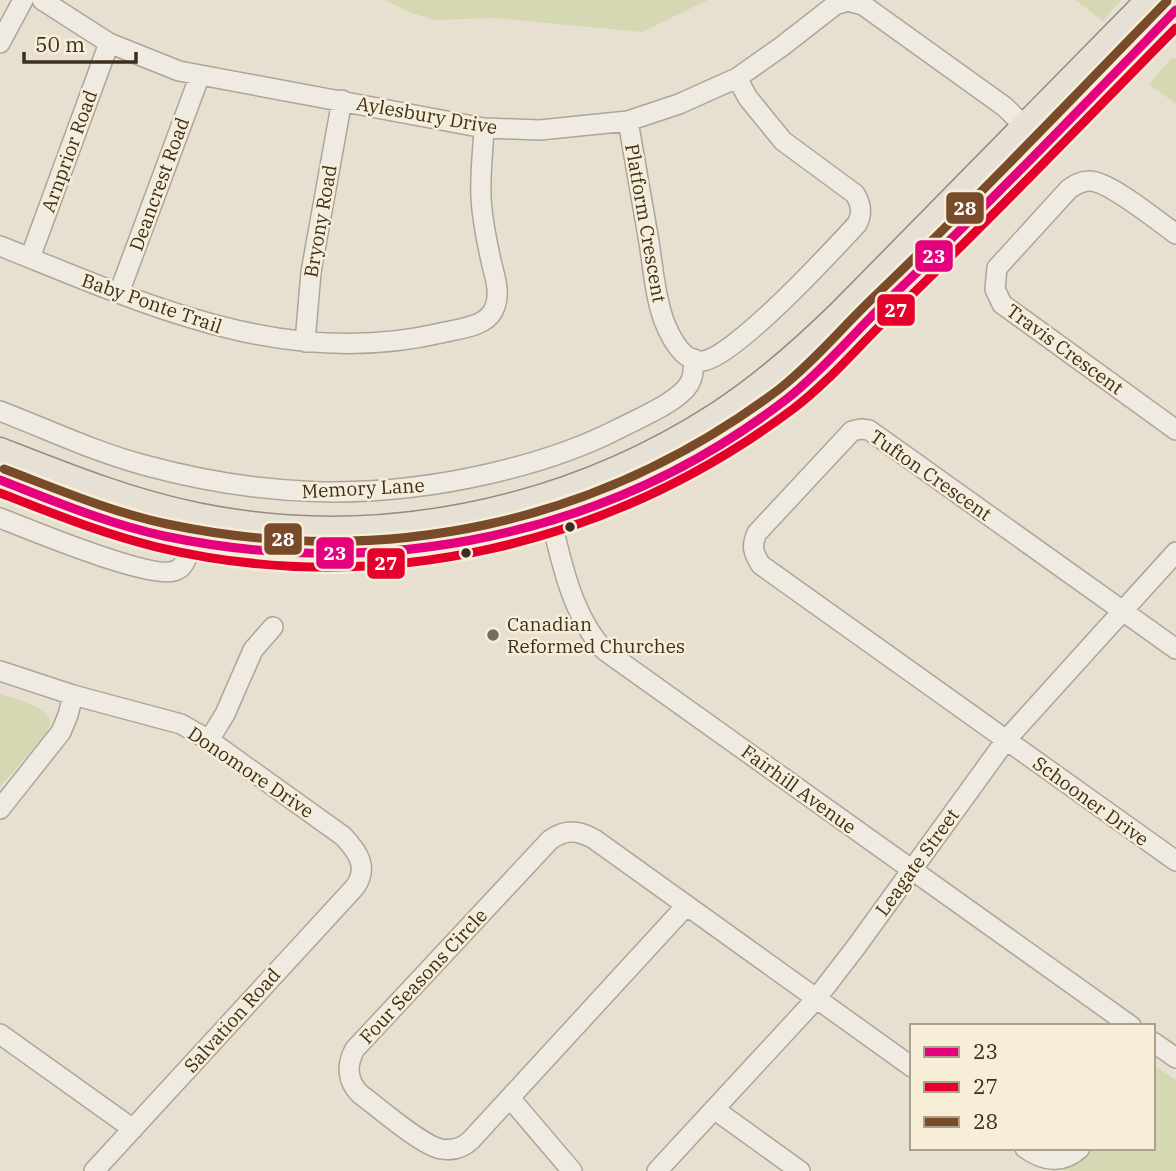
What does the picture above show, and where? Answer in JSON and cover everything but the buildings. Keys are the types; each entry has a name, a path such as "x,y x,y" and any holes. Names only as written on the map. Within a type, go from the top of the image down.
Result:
{"main road":[{"path":"0,450 140,501 209,518 283,527 365,528 425,523 493,510 614,470 670,443 752,390 798,353 841,313 1149,0"},
{"path":"0,480 99,517 191,542 279,554 380,555 457,545 511,535 587,511 667,475 739,433 806,382 1176,10"}],"street":[{"path":"0,43 23,0"},
{"name":"Aylesbury Drive","path":"42,0 109,43 179,71 484,128 552,130 628,121 680,104 737,78 835,5 848,1 863,5 994,99 1043,145"},
{"name":"Arnprior Road","path":"30,258 109,43"},
{"name":"Deancrest Road","path":"119,293 200,75"},
{"path":"694,359 703,361 712,358 753,328 802,284 860,219 860,203 855,194 783,141 748,97 737,78"},
{"name":"Bryony Road","path":"304,342 311,272 342,100"},
{"name":"Platform Crescent","path":"628,121 662,312 680,350 694,359"},
{"name":"Baby Ponte Trail","path":"0,247 172,313 237,332 304,342 370,343 416,339 476,324 492,315 498,302 481,197 484,128"},
{"name":"Travis Crescent","path":"1176,234 1100,182 1079,183 1069,190 997,268 995,289 1002,304 1176,430"},
{"name":"Memory Lane","path":"0,411 141,464 216,482 323,494 385,491 453,482 502,471 593,441 680,395 691,381 694,359"},
{"name":"Tufton Crescent","path":"1006,740 761,565 754,554 752,543 757,533 852,431 869,430 1176,649"},
{"name":"Fairhill Avenue","path":"545,495 577,606 591,634 604,650 1128,1024"},
{"path":"0,518 85,550 162,573 179,569 185,563 191,542"},
{"name":"Leagate Street","path":"657,1171 816,999 1006,740 1176,552"},
{"path":"209,740 225,714 254,650 273,627"},
{"name":"Donomore Drive","path":"0,671 73,695 181,724 209,740 343,836 356,850 362,865"},
{"path":"0,808 61,733 73,695"},
{"name":"Schooner Drive","path":"1006,740 1176,861"},
{"name":"Four Seasons Circle","path":"686,906 466,1144 455,1149 438,1148 360,1094 350,1078 350,1058 355,1049 550,840 559,834 575,831 587,835 910,1066"},
{"name":"Salvation Road","path":"94,1171 355,887 361,878 362,865"},
{"path":"0,1034 133,1129"},
{"path":"1155,1044 1176,1058"},
{"path":"510,1098 572,1171"},
{"path":"714,1109 800,1171"},
{"path":"1030,1150 1044,1158 1056,1160 1077,1150"}],"green space":[{"path":"385,0 708,0 642,32 496,18 435,20 411,13"},
{"path":"1075,0 1121,0 1103,21"},
{"path":"1172,57 1176,59 1176,104 1149,84"},
{"path":"0,694 42,710 51,721 47,733 0,787"},
{"path":"1155,1069 1176,1080 1176,1171 1062,1171 1063,1168 1080,1161 1090,1150 1155,1150"}],"transit line":[{"name":"28","path":"4,469 105,507 167,524 249,537 329,541 409,537 487,524 563,503 638,474 709,436 791,379 987,186 1167,1"},
{"name":"23","path":"0,480 102,519 164,536 246,549 329,553 411,549 491,536 570,514 646,484 719,445 801,387 997,193 1176,10"},
{"name":"27","path":"0,493 97,529 157,547 241,562 325,567 408,562 490,549 571,526 648,495 723,456 807,398 965,243 1176,28"}],"place":[{"name":"Canadian Reformed Churches","path":"493,635"}]}
